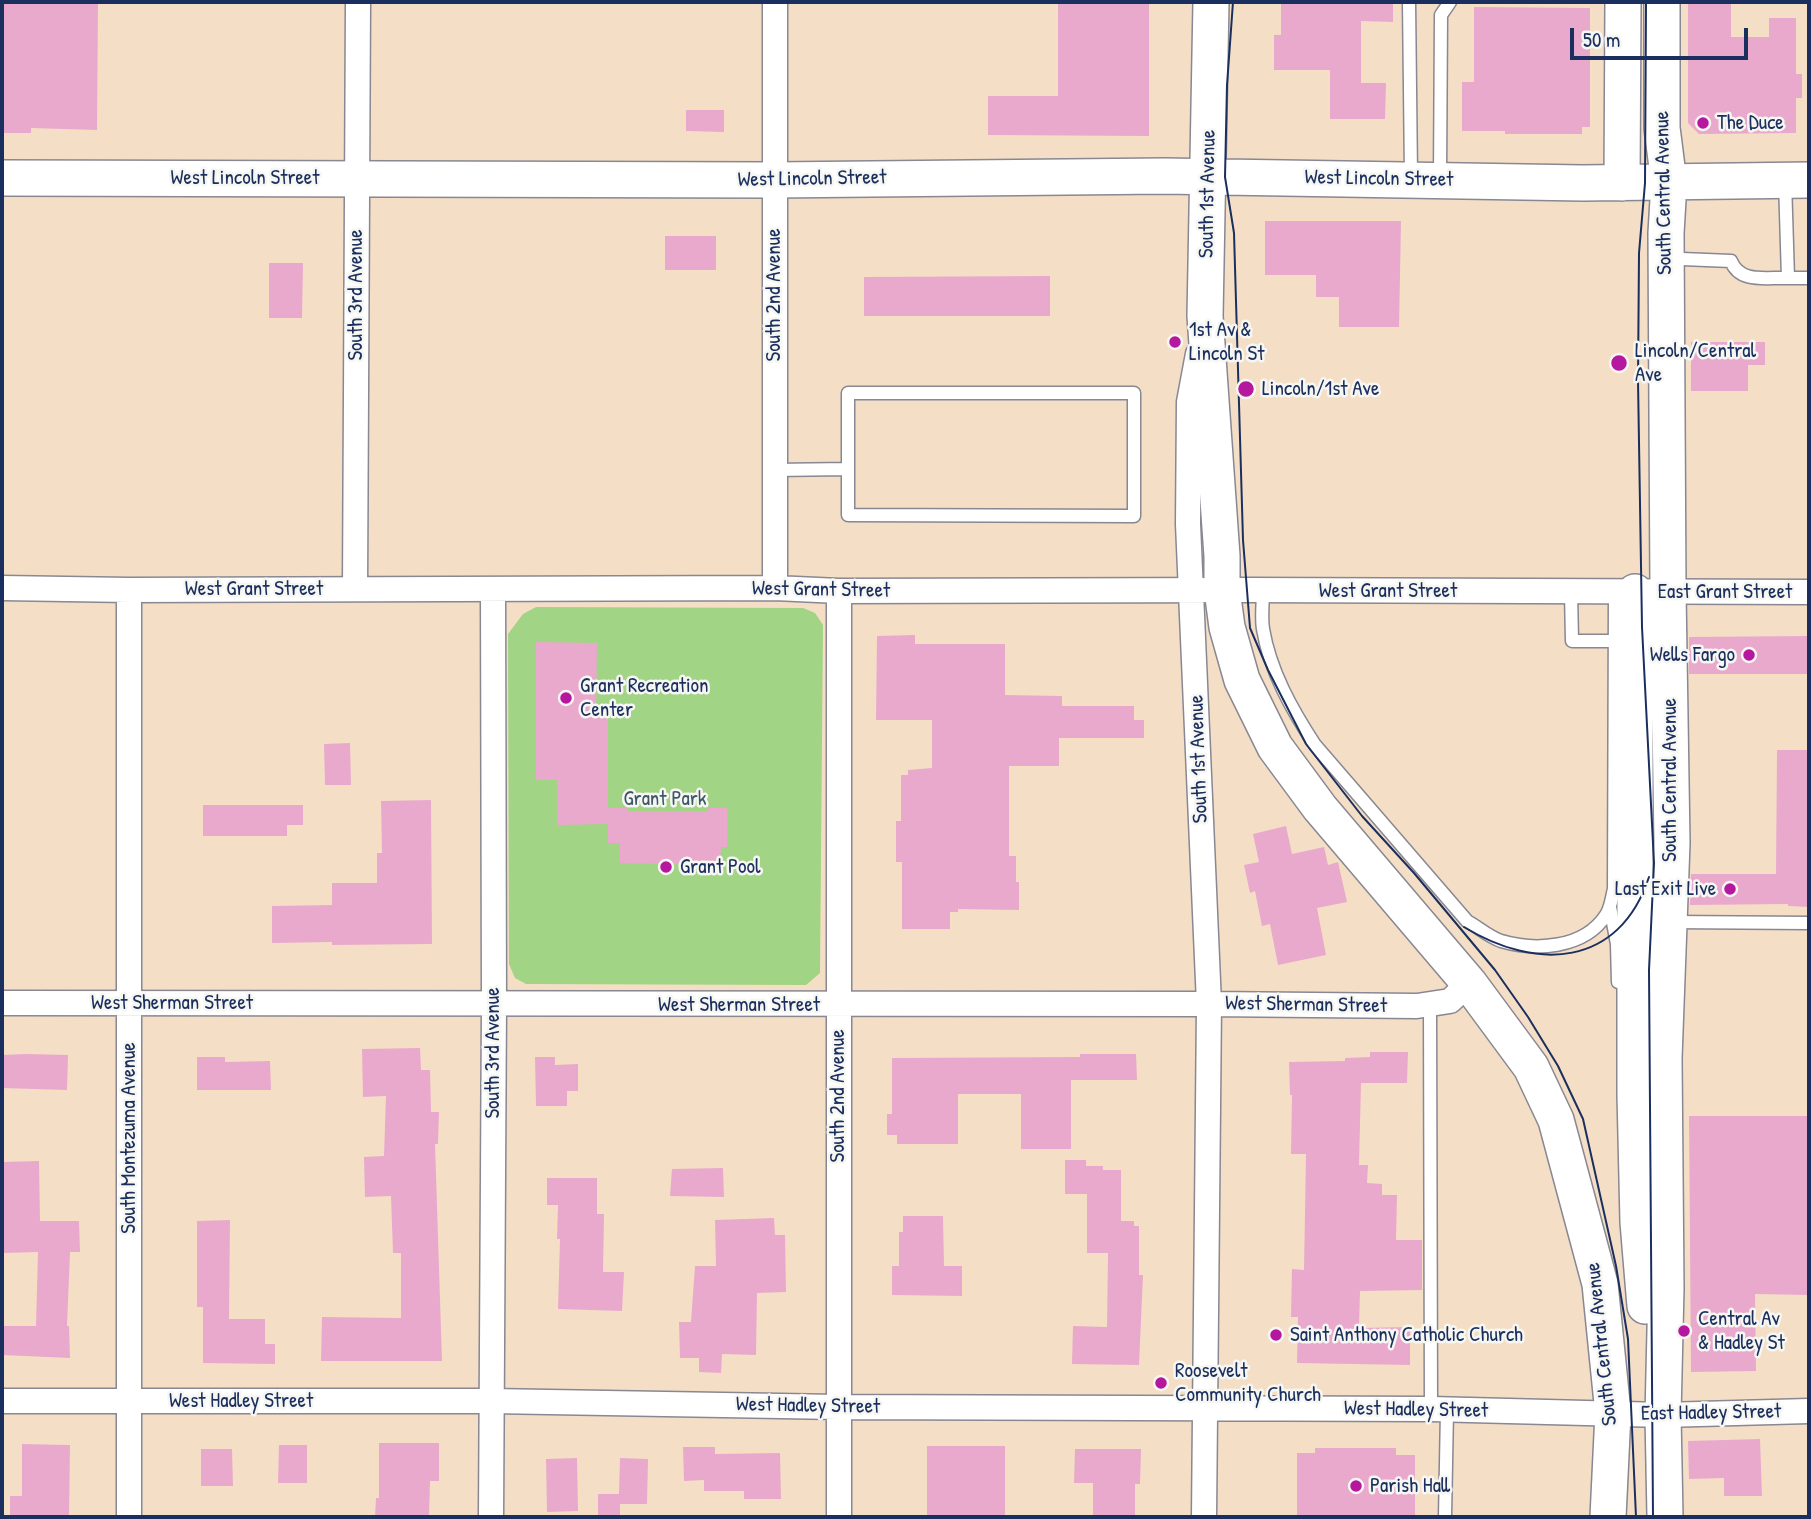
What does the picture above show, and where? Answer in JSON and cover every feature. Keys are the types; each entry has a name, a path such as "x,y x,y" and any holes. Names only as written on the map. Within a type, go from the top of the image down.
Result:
{"main road":[{"name":"South 1st Avenue","path":"1205,316 1211,2"},
{"path":"1622,183 1623,2"},
{"name":"South Central Avenue","path":"1662,2 1662,128 1669,183 1640,592 1672,843 1664,1058 1665,1517"},
{"name":"West Lincoln Street","path":"2,178 774,180 1209,177 1622,183 1797,180"},
{"name":"South Central Avenue","path":"1205,316 1222,556 1207,590 1227,627 1242,680 1275,747 1320,807 1469,983 1531,1067 1556,1120 1600,1284 1613,1413 1608,1517"},
{"path":"1640,592 1635,1094 1638,1222 1654,1398 1663,1415"}],"street":[{"name":"South 3rd Avenue","path":"355,588 358,2"},
{"name":"South 2nd Avenue","path":"775,2 775,588"},
{"name":"West Grant Street","path":"2,588 1640,592"},
{"name":"South 3rd Avenue","path":"491,1517 493,589"},
{"name":"South Montezuma Avenue","path":"129,590 129,1517"},
{"name":"South 1st Avenue","path":"1203,1517 1209,1004 1207,590"},
{"name":"South 2nd Avenue","path":"839,591 839,1517"},
{"name":"East Grant Street","path":"1640,592 1809,592"},
{"name":"West Sherman Street","path":"2,1003 1417,1006 1450,1001 1469,983"},
{"name":"West Hadley Street","path":"2,1401 491,1401 838,1407 1439,1409 1613,1413"},
{"name":"East Hadley Street","path":"1613,1413 1663,1415 1809,1411"}],"lane":[{"path":"1409,2 1425,180"},
{"path":"1425,180 1441,15 1450,2"},
{"path":"1788,278 1797,180"},
{"path":"1682,259 1731,261 1736,272 1743,277 1809,278"},
{"path":"848,393 1134,393 1133,516 848,515 848,469 848,393"},
{"path":"774,470 848,469"},
{"path":"1263,590 1263,628 1274,670 1295,715 1315,746 1467,921 1498,940 1533,947 1562,944 1587,933 1607,915 1610,906 1614,889 1616,641 1640,592"},
{"path":"1571,592 1572,641 1616,641"},
{"path":"1610,906 1617,944 1619,1000"},
{"path":"1670,922 1809,923"},
{"path":"1430,1004 1439,1409 1445,1517"},
{"path":"1622,1083 1626,1180 1638,1222"}],"green space":[{"name":"Grant Park","path":"536,607 803,608 815,613 823,625 820,973 806,985 526,984 515,978 509,964 508,634 523,614"}],"building":[{"path":"2,2 98,2 97,130 31,128 31,133 2,133"},
{"path":"1058,2 1149,2 1149,136 988,135 988,96 1058,96"},
{"path":"1281,2 1393,2 1393,22 1361,21 1361,83 1386,83 1385,119 1330,119 1330,70 1274,70 1274,35 1281,35"},
{"path":"1688,2 1731,2 1731,37 1769,37 1769,18 1796,18 1796,74 1802,74 1802,98 1796,98 1796,133 1699,134 1688,123"},
{"path":"1474,7 1590,8 1590,127 1582,127 1582,134 1462,131 1462,82 1474,82"},
{"path":"686,110 724,110 724,132 686,131"},
{"path":"1265,221 1401,221 1399,327 1339,327 1339,297 1316,297 1316,275 1265,275"},
{"path":"665,236 716,236 716,270 665,270"},
{"path":"269,263 303,263 302,318 269,318"},
{"path":"1050,276 1050,316 864,316 864,277"},
{"path":"1691,342 1765,342 1765,365 1748,365 1748,391 1691,391"},
{"path":"915,635 915,644 1005,644 1005,695 1062,696 1062,706 1134,706 1134,720 1144,720 1144,738 1059,738 1059,766 1009,766 1009,856 1016,856 1019,910 958,909 958,912 950,912 950,929 902,929 902,862 896,862 896,821 901,821 901,775 908,775 908,770 932,768 932,720 876,720 877,636"},
{"name":"Wells Fargo","path":"1809,636 1809,674 1689,674 1689,637"},
{"path":"536,642 597,643 596,715 608,715 608,808 628,808 628,811 708,811 708,808 727,808 727,847 721,847 720,865 620,863 620,843 608,843 608,824 557,825 557,780 536,780"},
{"path":"350,743 351,785 325,785 324,744"},
{"path":"1777,750 1809,750 1809,907 1788,904 1690,905 1691,874 1776,874"},
{"path":"431,800 432,944 272,943 272,906 332,905 332,883 377,883 377,853 382,853 381,801"},
{"path":"203,805 303,805 303,825 287,825 287,836 203,836"},
{"path":"1286,826 1292,854 1324,847 1328,865 1338,862 1347,902 1317,908 1326,955 1278,965 1270,924 1262,926 1255,891 1250,893 1244,865 1259,862 1253,834"},
{"path":"420,1048 421,1070 430,1070 431,1112 439,1112 438,1144 435,1144 442,1361 321,1361 322,1317 401,1318 401,1253 393,1253 391,1196 365,1197 364,1157 384,1156 386,1096 363,1097 362,1049"},
{"path":"1370,1052 1408,1052 1407,1083 1361,1083 1359,1165 1368,1165 1367,1183 1382,1184 1382,1195 1397,1195 1396,1240 1422,1240 1422,1290 1360,1291 1359,1328 1410,1327 1410,1365 1297,1363 1298,1317 1291,1317 1292,1269 1304,1270 1306,1154 1291,1154 1292,1095 1289,1062 1345,1061 1345,1058 1370,1057"},
{"path":"1080,1054 1136,1054 1137,1080 1071,1080 1071,1149 1021,1149 1021,1094 958,1094 958,1144 897,1144 897,1135 887,1135 887,1114 892,1114 892,1058 1080,1057"},
{"path":"2,1055 68,1055 67,1090 2,1088"},
{"path":"197,1057 225,1057 225,1062 270,1061 271,1090 197,1090"},
{"path":"535,1057 555,1057 555,1065 578,1064 578,1091 567,1091 567,1106 536,1106"},
{"path":"1689,1116 1809,1116 1809,1295 1755,1294 1756,1371 1691,1372"},
{"path":"1065,1160 1086,1160 1086,1166 1121,1170 1121,1221 1134,1221 1134,1226 1139,1226 1139,1275 1143,1275 1139,1365 1072,1364 1073,1326 1107,1327 1108,1253 1087,1253 1087,1194 1065,1194"},
{"path":"39,1161 40,1221 79,1221 80,1252 70,1252 67,1326 70,1358 2,1355 2,1326 36,1326 38,1252 3,1253 2,1162"},
{"path":"723,1168 724,1197 670,1196 672,1169"},
{"path":"547,1178 597,1178 597,1214 604,1214 603,1272 624,1272 622,1311 558,1309 558,1205 547,1205"},
{"path":"903,1216 943,1216 944,1266 962,1266 962,1296 892,1295 892,1266 899,1266 899,1232 903,1232"},
{"path":"774,1218 775,1235 785,1235 786,1292 757,1293 756,1355 722,1354 721,1373 699,1372 699,1358 680,1358 679,1322 691,1322 695,1266 716,1266 715,1220"},
{"path":"230,1220 229,1319 265,1319 265,1344 275,1344 275,1364 203,1363 203,1307 197,1307 197,1221"},
{"path":"1760,1439 1762,1496 1724,1496 1724,1478 1689,1479 1688,1441"},
{"path":"379,1443 439,1443 439,1481 430,1481 429,1517 375,1517 376,1498 379,1498"},
{"path":"22,1444 70,1445 69,1517 10,1517 10,1496 22,1496"},
{"path":"279,1445 307,1445 307,1483 278,1483"},
{"path":"927,1446 1005,1446 1005,1517 927,1517"},
{"path":"683,1447 715,1447 715,1454 780,1453 781,1499 744,1499 744,1491 704,1491 704,1480 684,1481"},
{"name":"Parish Hall","path":"1315,1448 1396,1448 1396,1455 1415,1455 1415,1517 1297,1517 1297,1453 1315,1453"},
{"path":"201,1449 232,1449 233,1486 201,1486"},
{"path":"1075,1449 1141,1449 1140,1484 1135,1484 1135,1517 1093,1517 1093,1483 1074,1483"},
{"path":"577,1458 578,1511 547,1512 546,1459"},
{"path":"620,1458 648,1459 647,1504 620,1504 620,1517 598,1517 598,1494 619,1494"}],"tram line":[{"path":"1233,2 1227,85 1225,177 1234,233 1243,540 1250,628 1306,744 1362,816 1495,970 1558,1066 1583,1119 1616,1266 1628,1339 1636,1517"},
{"path":"1646,2 1645,183 1639,253 1638,381 1642,627 1654,863 1649,970 1653,1517"},
{"path":"1464,927 1519,951 1546,955 1572,953 1596,944 1618,929 1635,907 1649,877"}],"place":[{"name":"The Duce","path":"1703,123"},
{"name":"1st Av & Lincoln St","path":"1175,342"},
{"name":"Lincoln/Central Ave","path":"1619,363"},
{"name":"Lincoln/1st Ave","path":"1246,389"},
{"name":"Wells Fargo","path":"1749,655"},
{"name":"Grant Recreation Center","path":"566,698"},
{"name":"Grant Pool","path":"666,867"},
{"name":"Last Exit Live","path":"1730,889"},
{"name":"Central Av & Hadley St","path":"1684,1331"},
{"name":"Saint Anthony Catholic Church","path":"1276,1335"},
{"name":"Roosevelt Community Church","path":"1161,1383"},
{"name":"Parish Hall","path":"1356,1486"}]}
